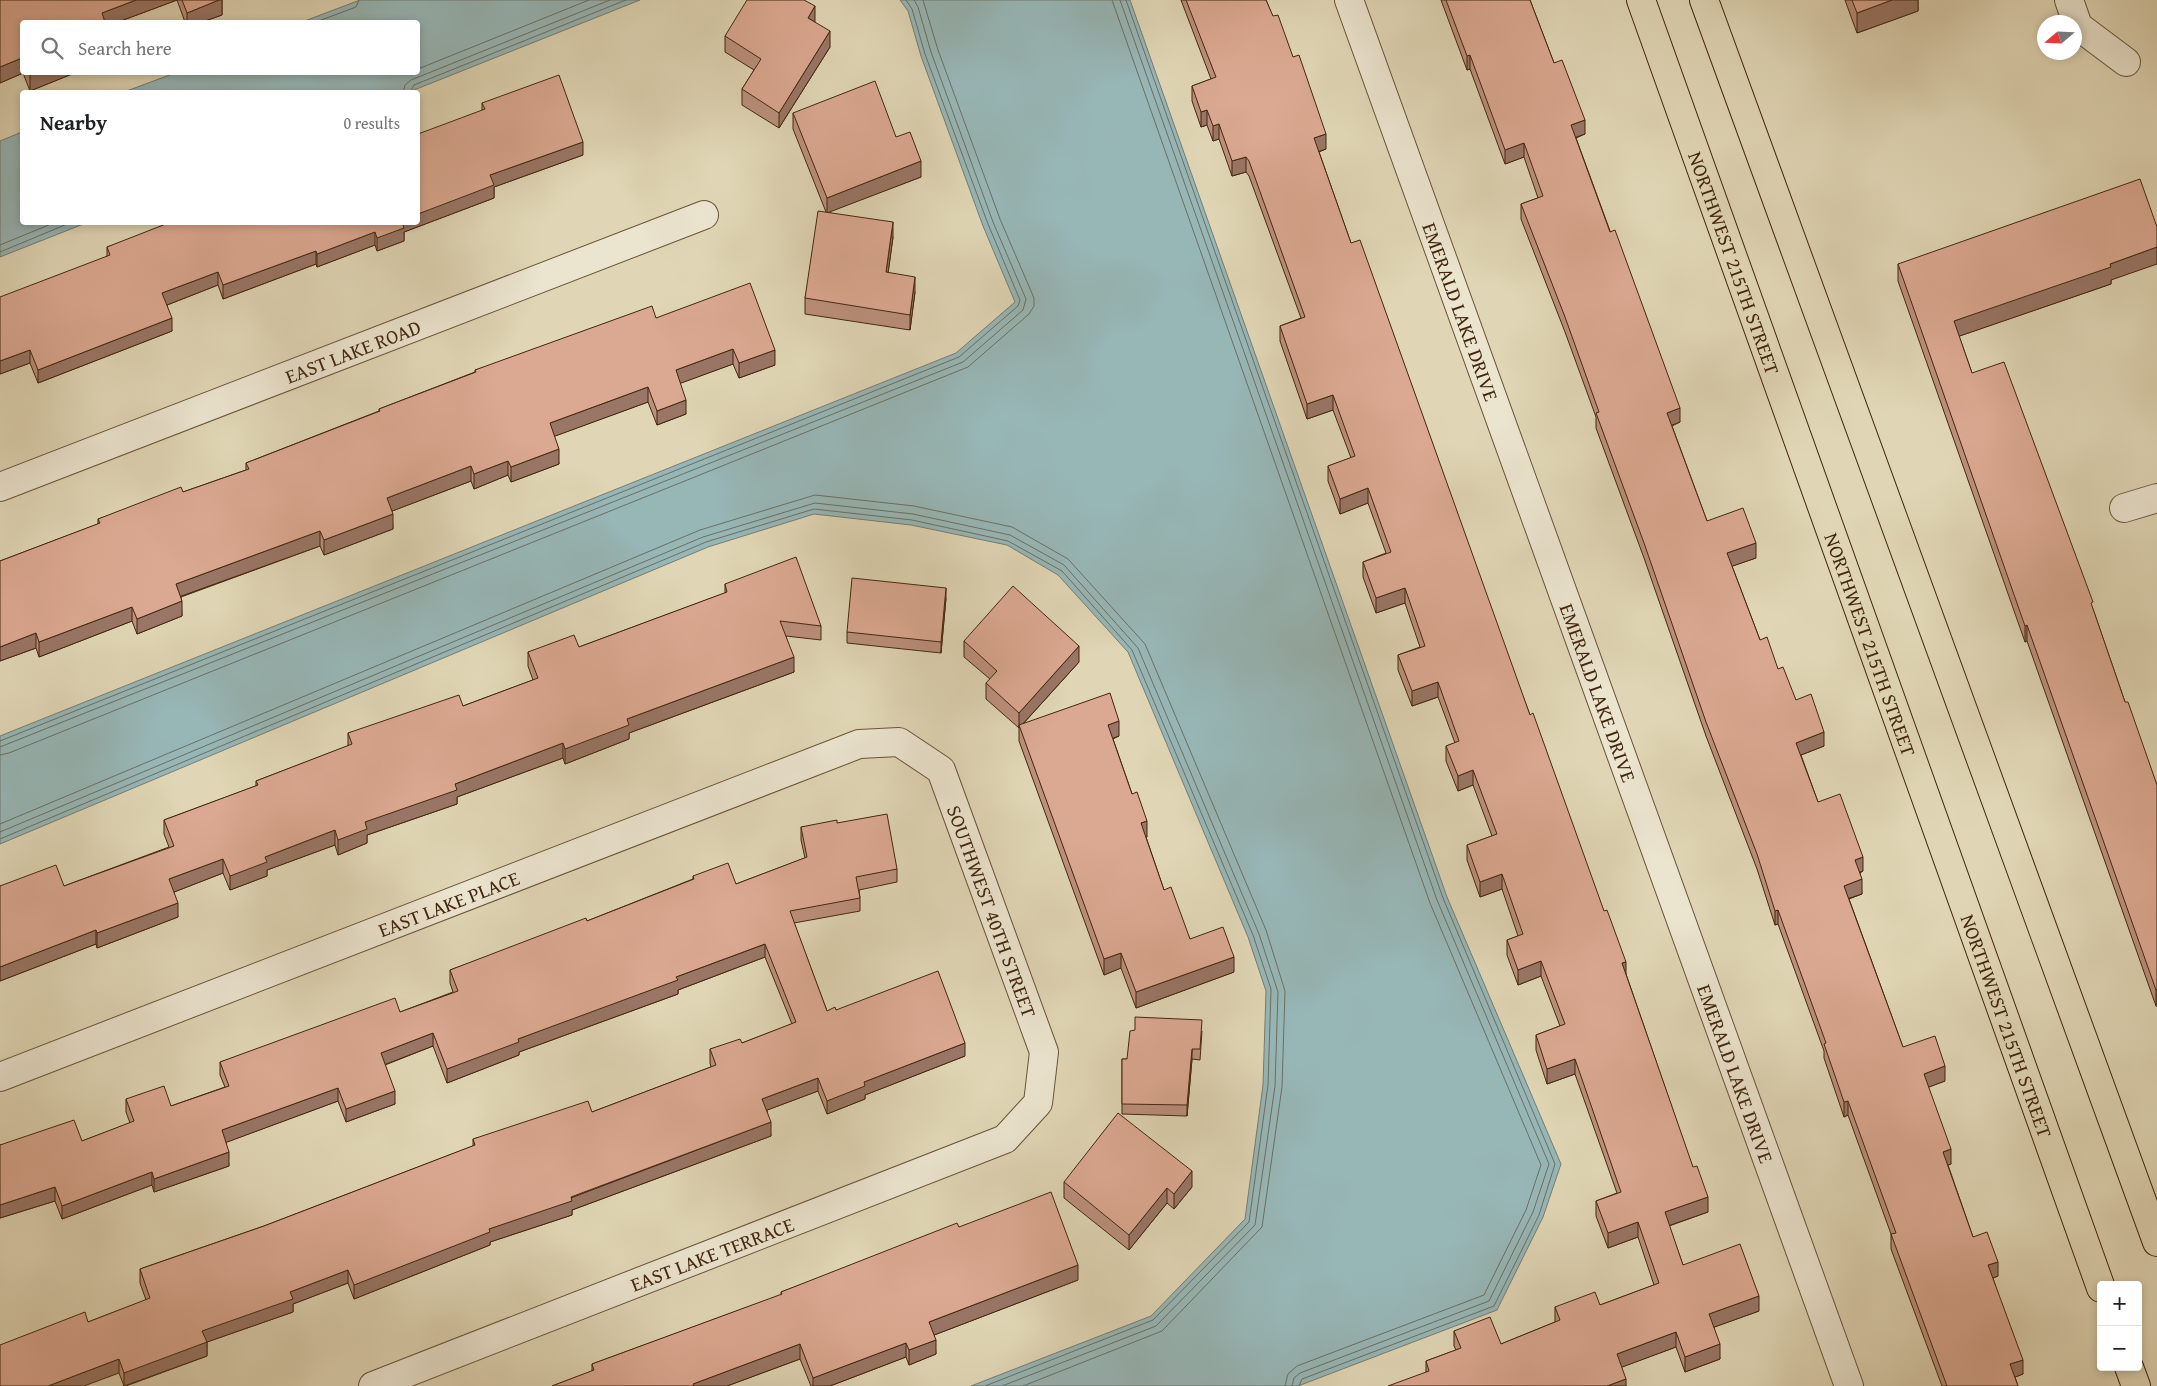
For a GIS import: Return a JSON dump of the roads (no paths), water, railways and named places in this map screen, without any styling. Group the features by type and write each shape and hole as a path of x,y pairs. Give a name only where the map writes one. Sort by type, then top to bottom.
{"main road":[{"name":"NORTHWEST 215TH STREET","path":"1641,0 2098,1281"},
{"path":"1704,0 2157,1242"},
{"path":"2130,1371 2136,1386"}],"street":[{"name":"EMERALD LAKE DRIVE","path":"1349,0 1849,1386"},
{"path":"2075,2 2078,26 2126,62"},
{"name":"EAST LAKE ROAD","path":"0,487 704,215"},
{"path":"2124,508 2157,498"},
{"name":"EAST LAKE PLACE","path":"0,1077 859,744 899,742"},
{"name":"SOUTHWEST 40TH STREET","path":"899,742 941,770 1044,1052 1038,1103"},
{"name":"EAST LAKE TERRACE","path":"373,1386 1005,1139 1038,1103"}],"water":[{"path":"360,0 640,0 414,90 129,90 170,75 420,75 420,20 307,20"},
{"path":"900,0 1130,0 1447,897 1561,1164 1543,1217 1497,1310 1298,1386 971,1386 1151,1316 1245,1219 1263,1085 1266,991 1248,937 1128,652 1058,575 1007,545 911,525 814,514 708,547 0,844 0,736 956,353 1015,302 983,226 921,56 908,11"},
{"path":"20,133 20,225 81,225 0,257 0,141"}]}
